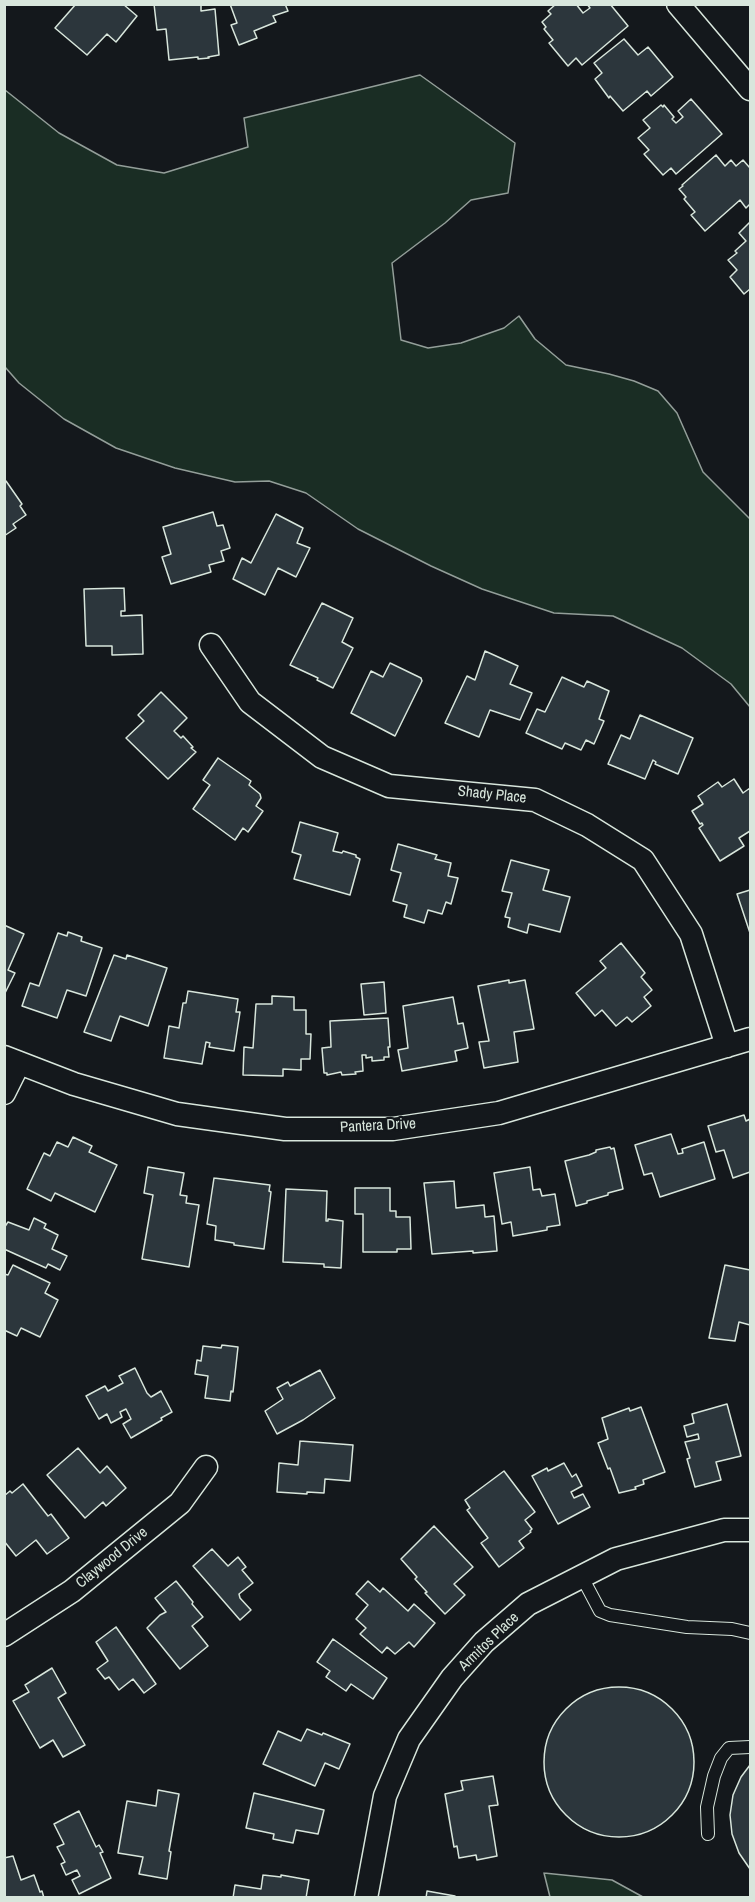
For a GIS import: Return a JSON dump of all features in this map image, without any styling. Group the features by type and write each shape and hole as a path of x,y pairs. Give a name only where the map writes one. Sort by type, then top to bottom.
{"street":[{"path":"678,4 750,88"},
{"name":"Shady Place","path":"211,645 249,702 322,758 388,786 535,800 587,825 643,861 691,934 727,1046"},
{"name":"Pantera Drive","path":"12,1060 74,1084 177,1114 285,1129 393,1129 499,1113 750,1039"},
{"path":"4,1093 12,1060"},
{"name":"Claywood Drive","path":"4,1635 72,1591 180,1503 206,1467"},
{"name":"Armitos Place","path":"366,1898 385,1796 409,1739 452,1678 484,1642 528,1604 616,1559 724,1530 750,1530"}],"lane":[{"path":"582,1577 600,1611 610,1615 750,1633"},
{"path":"708,1834 707,1807 721,1758 729,1748 750,1747"}],"green space":[{"path":"420,75 515,143 508,193 471,200 392,263 401,340 428,348 461,343 504,328 519,316 535,339 566,365 634,381 658,391 677,413 703,472 750,519 750,707 731,684 682,648 613,616 554,613 482,589 358,529 306,493 269,481 235,482 175,468 116,448 64,419 19,383 5,367 5,90 59,133 117,165 164,173 248,147 244,118"},
{"path":"544,1873 612,1880 643,1897 550,1897"}],"building":[{"path":"76,4 123,4 137,16 116,42 107,34 87,55 55,28"},
{"path":"154,4 201,4 201,11 215,9 219,55 209,58 169,60 166,29 157,30"},
{"path":"230,4 285,4 288,11 273,16 276,22 254,31 257,38 239,45 231,25 237,23"},
{"path":"556,4 576,4 583,13 590,8 587,4 610,4 628,26 582,65 576,58 568,66 549,43 553,40 544,29 546,27 542,22 551,14 548,11"},
{"path":"624,39 638,55 648,47 673,77 651,96 647,91 623,111 610,96 609,98 595,79 602,73 594,63"},
{"path":"691,99 722,134 676,174 671,168 663,175 644,154 649,150 638,138 650,128 643,120 664,105 676,123 683,117 678,111"},
{"path":"716,155 725,166 731,160 736,166 743,160 750,168 750,204 746,208 740,200 705,231 691,215 695,212 679,189"},
{"path":"750,222 750,289 744,294 730,277 737,270 728,260 746,241 739,233"},
{"path":"6,481 22,504 20,506 26,515 13,524 16,528 4,536 4,482"},
{"path":"213,512 217,526 223,525 230,548 221,551 224,561 209,565 211,572 171,584 162,557 171,554 163,527"},
{"path":"276,514 303,528 297,543 310,548 296,577 278,568 265,595 233,579 242,558 251,563"},
{"path":"124,588 125,611 121,611 121,616 142,615 143,654 112,655 112,646 86,646 84,589"},
{"path":"322,603 353,618 342,642 353,648 333,688 290,665"},
{"path":"485,651 518,666 510,684 532,693 520,720 490,710 479,737 445,723 467,676 475,680"},
{"path":"390,663 421,678 422,681 395,736 351,713 371,671 383,677"},
{"path":"562,677 584,687 587,681 609,691 599,719 604,721 594,744 586,740 581,750 565,743 562,749 526,733 537,709 545,712"},
{"path":"161,692 187,718 174,731 181,738 183,736 196,752 168,779 126,738 144,721 138,715"},
{"path":"640,715 693,738 678,774 655,764 653,760 645,779 608,764 621,735 630,739"},
{"path":"218,758 251,781 249,785 260,794 261,798 256,806 263,811 248,832 243,828 235,840 193,809 210,785 203,780"},
{"path":"734,779 743,793 750,788 750,831 739,838 744,846 720,861 699,828 703,825 702,823 700,824 692,811 703,804 698,796 718,782 722,787"},
{"path":"300,822 338,833 333,851 342,853 343,851 356,855 360,859 350,895 294,879 301,855 292,852"},
{"path":"398,844 437,855 435,859 451,863 448,876 458,878 451,904 446,902 442,914 428,910 424,923 404,917 407,905 393,901 401,873 391,870"},
{"path":"511,860 549,870 543,890 570,897 560,932 529,924 527,933 508,927 510,918 505,917 512,893 502,891"},
{"path":"750,890 750,933 737,894"},
{"path":"4,925 24,934 8,970 15,973 4,995"},
{"path":"68,932 82,937 81,941 102,948 86,996 67,990 57,1018 22,1006 30,983 39,986 58,933 67,936"},
{"path":"621,943 645,973 641,977 652,990 644,997 651,1006 632,1022 627,1017 616,1026 602,1010 595,1016 576,993 606,968 600,961"},
{"path":"114,955 126,959 127,955 167,968 148,1026 120,1016 111,1041 84,1032"},
{"path":"509,980 509,983 525,980 534,1029 514,1032 518,1062 484,1068 479,1042 489,1041 478,986"},
{"path":"384,982 386,1013 364,1015 361,984"},
{"path":"188,991 238,999 236,1012 240,1012 234,1051 209,1047 210,1043 206,1042 202,1064 164,1058 169,1026 179,1028 183,1003 186,1003"},
{"path":"272,996 294,997 294,1010 306,1010 306,1034 311,1034 310,1059 301,1059 301,1070 283,1069 283,1076 243,1075 244,1047 253,1048 256,1004 272,1004"},
{"path":"453,997 458,1024 463,1023 468,1048 455,1051 457,1061 402,1071 398,1050 408,1048 403,1006"},
{"path":"388,1018 389,1057 372,1061 372,1057 366,1058 366,1055 362,1055 363,1071 355,1072 356,1074 342,1075 341,1072 327,1075 324,1073 322,1048 331,1047 330,1021"},
{"path":"744,1115 746,1121 750,1119 750,1172 733,1178 724,1150 716,1152 708,1126"},
{"path":"671,1134 678,1154 683,1153 682,1149 704,1142 715,1179 660,1197 652,1173 644,1175 635,1145"},
{"path":"73,1137 92,1146 89,1152 117,1165 95,1212 55,1193 51,1201 27,1189 44,1153 50,1156 57,1142 68,1147"},
{"path":"610,1147 614,1148 623,1189 576,1206 565,1161"},
{"path":"148,1167 184,1173 180,1195 187,1196 186,1203 199,1205 189,1267 142,1259 153,1195 144,1193"},
{"path":"530,1167 533,1190 540,1189 542,1196 555,1194 560,1225 547,1227 547,1230 513,1236 511,1222 502,1224 494,1173"},
{"path":"214,1178 270,1185 264,1249 215,1240 216,1226 207,1224"},
{"path":"454,1181 456,1208 484,1205 485,1217 494,1216 497,1251 432,1254 424,1183"},
{"path":"355,1188 390,1188 390,1211 396,1211 396,1217 410,1217 411,1249 397,1249 397,1252 363,1252 363,1214 355,1214"},
{"path":"286,1189 327,1191 326,1221 328,1219 343,1221 341,1268 324,1267 324,1264 283,1262"},
{"path":"34,1218 46,1224 44,1228 58,1235 52,1249 67,1256 60,1270 48,1264 46,1268 4,1249 4,1228 8,1222 29,1230"},
{"path":"13,1265 50,1283 45,1293 58,1300 40,1337 21,1328 17,1336 4,1330 4,1274 8,1275"},
{"path":"725,1265 750,1270 750,1325 739,1322 735,1341 709,1338"},
{"path":"222,1345 238,1347 230,1401 205,1398 208,1376 195,1374 197,1360 201,1361 203,1346 221,1348"},
{"path":"135,1368 147,1393 151,1397 161,1391 172,1412 131,1438 123,1424 131,1419 126,1409 120,1412 122,1417 111,1423 107,1414 99,1419 86,1396 105,1386 108,1391 123,1383 119,1376"},
{"path":"320,1370 335,1398 303,1420 277,1434 265,1411 283,1399 277,1388 288,1382 290,1386"},
{"path":"727,1404 741,1456 716,1462 721,1480 695,1487 685,1442 699,1439 698,1434 687,1437 684,1426 694,1423 692,1414"},
{"path":"641,1407 665,1472 643,1480 644,1484 635,1487 636,1489 619,1493 598,1443 608,1439 602,1418 629,1408 630,1411"},
{"path":"300,1441 353,1445 350,1481 325,1479 324,1493 277,1492 279,1463 298,1465"},
{"path":"78,1448 100,1473 107,1466 126,1488 106,1506 103,1502 85,1518 47,1475"},
{"path":"564,1463 572,1477 576,1474 582,1486 571,1492 574,1498 583,1494 590,1507 558,1524 532,1476"},
{"path":"504,1471 535,1512 525,1520 532,1529 519,1541 524,1548 499,1567 481,1543 488,1538 467,1510 470,1508 465,1500"},
{"path":"23,1484 48,1516 51,1514 69,1538 47,1554 36,1540 16,1556 4,1541 4,1496"},
{"path":"434,1526 473,1567 454,1584 465,1595 445,1614 425,1593 427,1592 415,1579 417,1577 401,1559"},
{"path":"212,1549 228,1566 238,1557 246,1567 242,1570 253,1583 239,1594 251,1610 240,1620 193,1566"},
{"path":"176,1581 203,1617 192,1626 208,1646 180,1669 147,1628 166,1612 155,1598"},
{"path":"368,1581 380,1592 383,1588 408,1611 414,1604 435,1623 414,1647 409,1642 395,1654 387,1647 382,1653 360,1634 366,1628 356,1619 368,1605 356,1594"},
{"path":"116,1627 156,1684 144,1693 133,1679 119,1690 109,1677 105,1679 97,1669 108,1661 96,1642"},
{"path":"333,1639 387,1678 373,1699 351,1684 346,1691 326,1677 330,1671 317,1662"},
{"path":"52,1668 66,1693 58,1698 85,1745 63,1757 53,1740 40,1748 13,1701 29,1692 25,1685"},
{"path":"619,1687 648,1692 661,1699 672,1709 682,1720 689,1733 694,1762 689,1791 682,1804 672,1815 661,1825 648,1832 619,1837 590,1832 577,1825 566,1815 556,1804 549,1791 544,1762 549,1733 556,1720 566,1709 577,1699 590,1692"},
{"path":"307,1729 350,1744 339,1769 325,1763 315,1786 263,1764 278,1731 301,1741"},
{"path":"750,1765 750,1869 739,1853 732,1834 730,1815 733,1795 741,1777"},
{"path":"493,1776 498,1805 489,1806 497,1856 477,1860 476,1855 459,1858 457,1846 454,1847 445,1794 463,1790 461,1781"},
{"path":"158,1790 179,1794 169,1851 171,1852 167,1879 139,1874 143,1857 118,1853 127,1801 156,1806"},
{"path":"254,1793 324,1810 318,1834 296,1830 293,1843 273,1839 274,1834 246,1828"},
{"path":"79,1811 96,1847 99,1845 103,1852 100,1853 111,1878 79,1894 72,1880 80,1876 77,1870 66,1875 61,1864 65,1862 57,1847 64,1844 54,1824"},
{"path":"13,1856 21,1880 34,1875 44,1898 4,1898 4,1858"},
{"path":"263,1875 281,1877 281,1875 309,1880 306,1898 233,1898 235,1885 261,1889"},
{"path":"427,1891 455,1896 455,1898 426,1898"}]}
